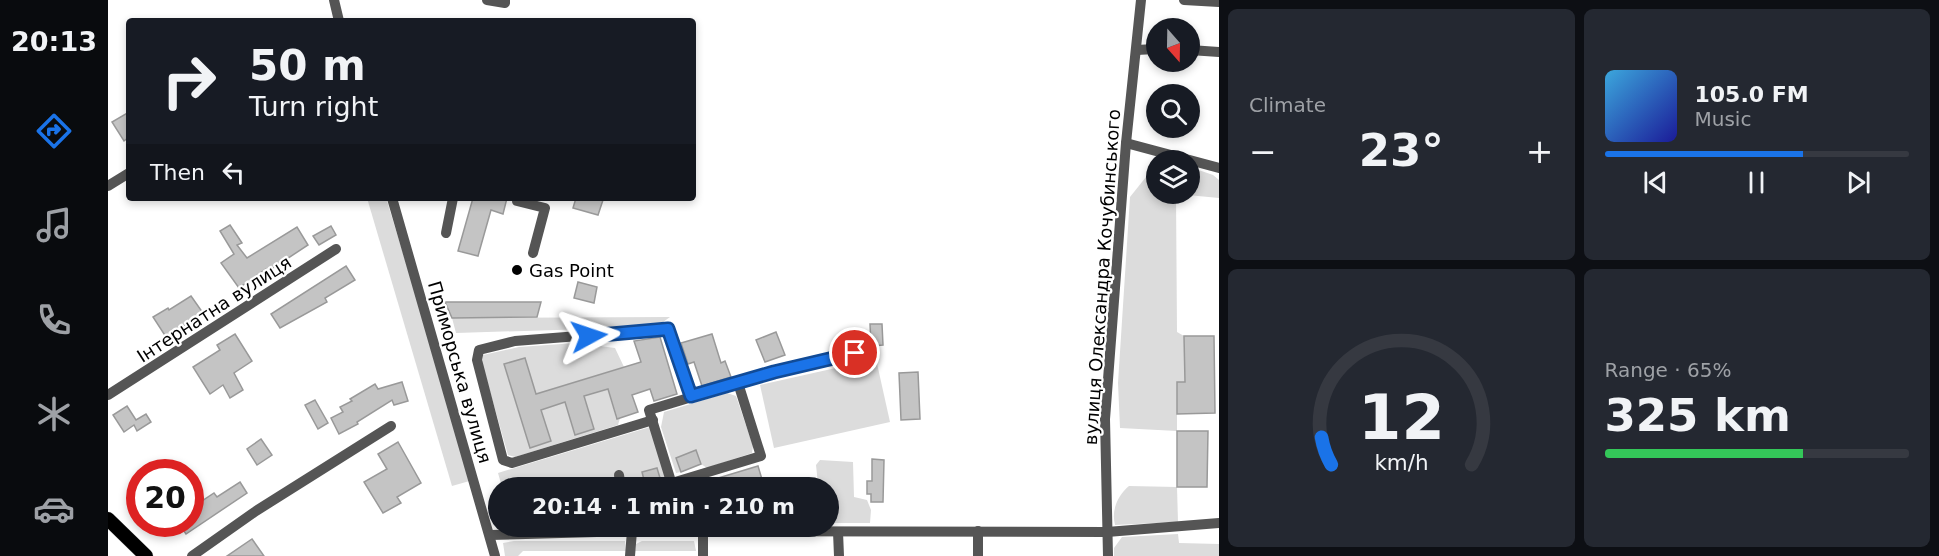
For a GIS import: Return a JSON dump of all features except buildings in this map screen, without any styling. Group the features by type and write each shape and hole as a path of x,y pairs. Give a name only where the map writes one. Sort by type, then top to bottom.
{"main road":[{"path":"108,519 146,556"}],"street":[{"path":"334,0 338,18"},
{"path":"487,0 505,3 506,0"},
{"name":"вулиця Олександра Кочубинського","path":"1108,556 1105,419 1126,143 1141,0"},
{"path":"1184,0 1219,2"},
{"path":"1136,50 1146,50"},
{"path":"1200,51 1219,52"},
{"path":"1126,143 1219,168"},
{"path":"108,186 126,175"},
{"name":"Приморська вулиця","path":"393,201 488,528"},
{"path":"446,232 452,201"},
{"path":"517,201 545,208 533,253"},
{"name":"Інтернатна вулиця","path":"108,395 336,249"},
{"path":"653,420 512,463 503,460 477,360 479,350 515,341 668,329 691,396"},
{"path":"671,477 649,410 691,396 855,353"},
{"path":"697,477 761,456 738,383"},
{"path":"192,556 256,511 391,426"},
{"path":"839,532 1107,532 1219,523"},
{"path":"978,531 978,556"},
{"name":"Приморська вулиця","path":"490,537 495,556"},
{"path":"629,537 630,556"},
{"path":"703,537 703,556"},
{"path":"838,537 838,556"}],"shaded area":[{"path":"1200,170 1219,180 1219,198 1200,196"},
{"path":"1146,177 1146,204 1176,204 1177,332 1184,336 1185,382 1177,383 1177,431 1120,428 1118,383 1130,197"},
{"path":"368,201 387,201 473,480 452,486"},
{"path":"670,317 659,325 622,328 456,333 452,318"},
{"path":"576,343 615,348 624,367 536,394 504,365 530,448 551,441 541,410 565,402 575,434 593,429 584,396 608,389 616,418 620,418 618,425 515,457 508,455 482,363 483,355 519,347"},
{"path":"876,359 890,422 774,448 760,385"},
{"path":"727,393 736,396 753,446 752,453 707,468 701,464 696,450 676,458 681,472 676,473 661,427 664,412"},
{"path":"650,427 666,477 499,477 498,473"},
{"path":"820,460 853,462 854,497 867,500 871,510 870,523 839,523 839,477 817,477 816,465"},
{"path":"1129,486 1177,487 1178,522 1115,525 1116,503"},
{"path":"1178,534 1179,543 1219,544 1219,556 1114,556 1114,548 1122,537"},
{"path":"514,541 625,541 626,551 523,551 518,556 505,556 503,543"},
{"path":"642,541 694,541 696,551 635,551 636,544"}],"place":[{"name":"Gas Point","path":"517,270"}],"route":[{"path":"589,336 668,329 691,396 774,372 855,353"}]}
